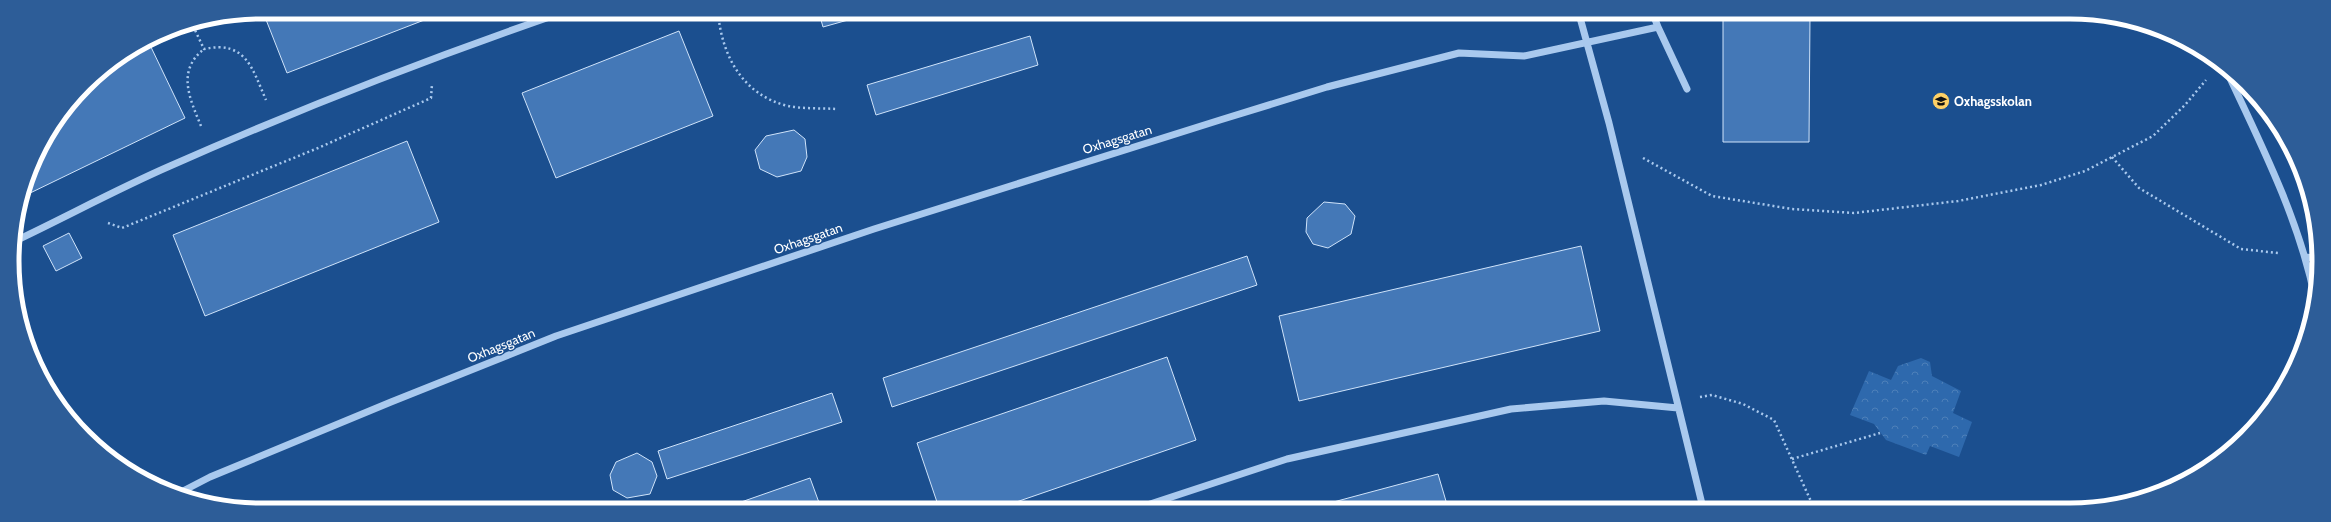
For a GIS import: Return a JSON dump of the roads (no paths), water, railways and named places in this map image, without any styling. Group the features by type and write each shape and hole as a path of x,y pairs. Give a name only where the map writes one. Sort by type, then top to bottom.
{"street":[{"path":"20,238 210,148 355,88 544,19"},
{"path":"1580,19 1702,503"},
{"path":"1655,19 1687,89"},
{"name":"Oxhagsgatan","path":"184,490 210,478 391,402 556,336 1010,185 1327,87 1459,53 1524,56 1587,41 1658,27"},
{"path":"2231,80 2273,169 2305,257 2311,281"},
{"path":"2305,257 2312,258"},
{"path":"1153,503 1287,459 1511,409 1604,401 1677,404"}],"place":[{"name":"Oxhagsskolan","path":"1941,101"}]}
